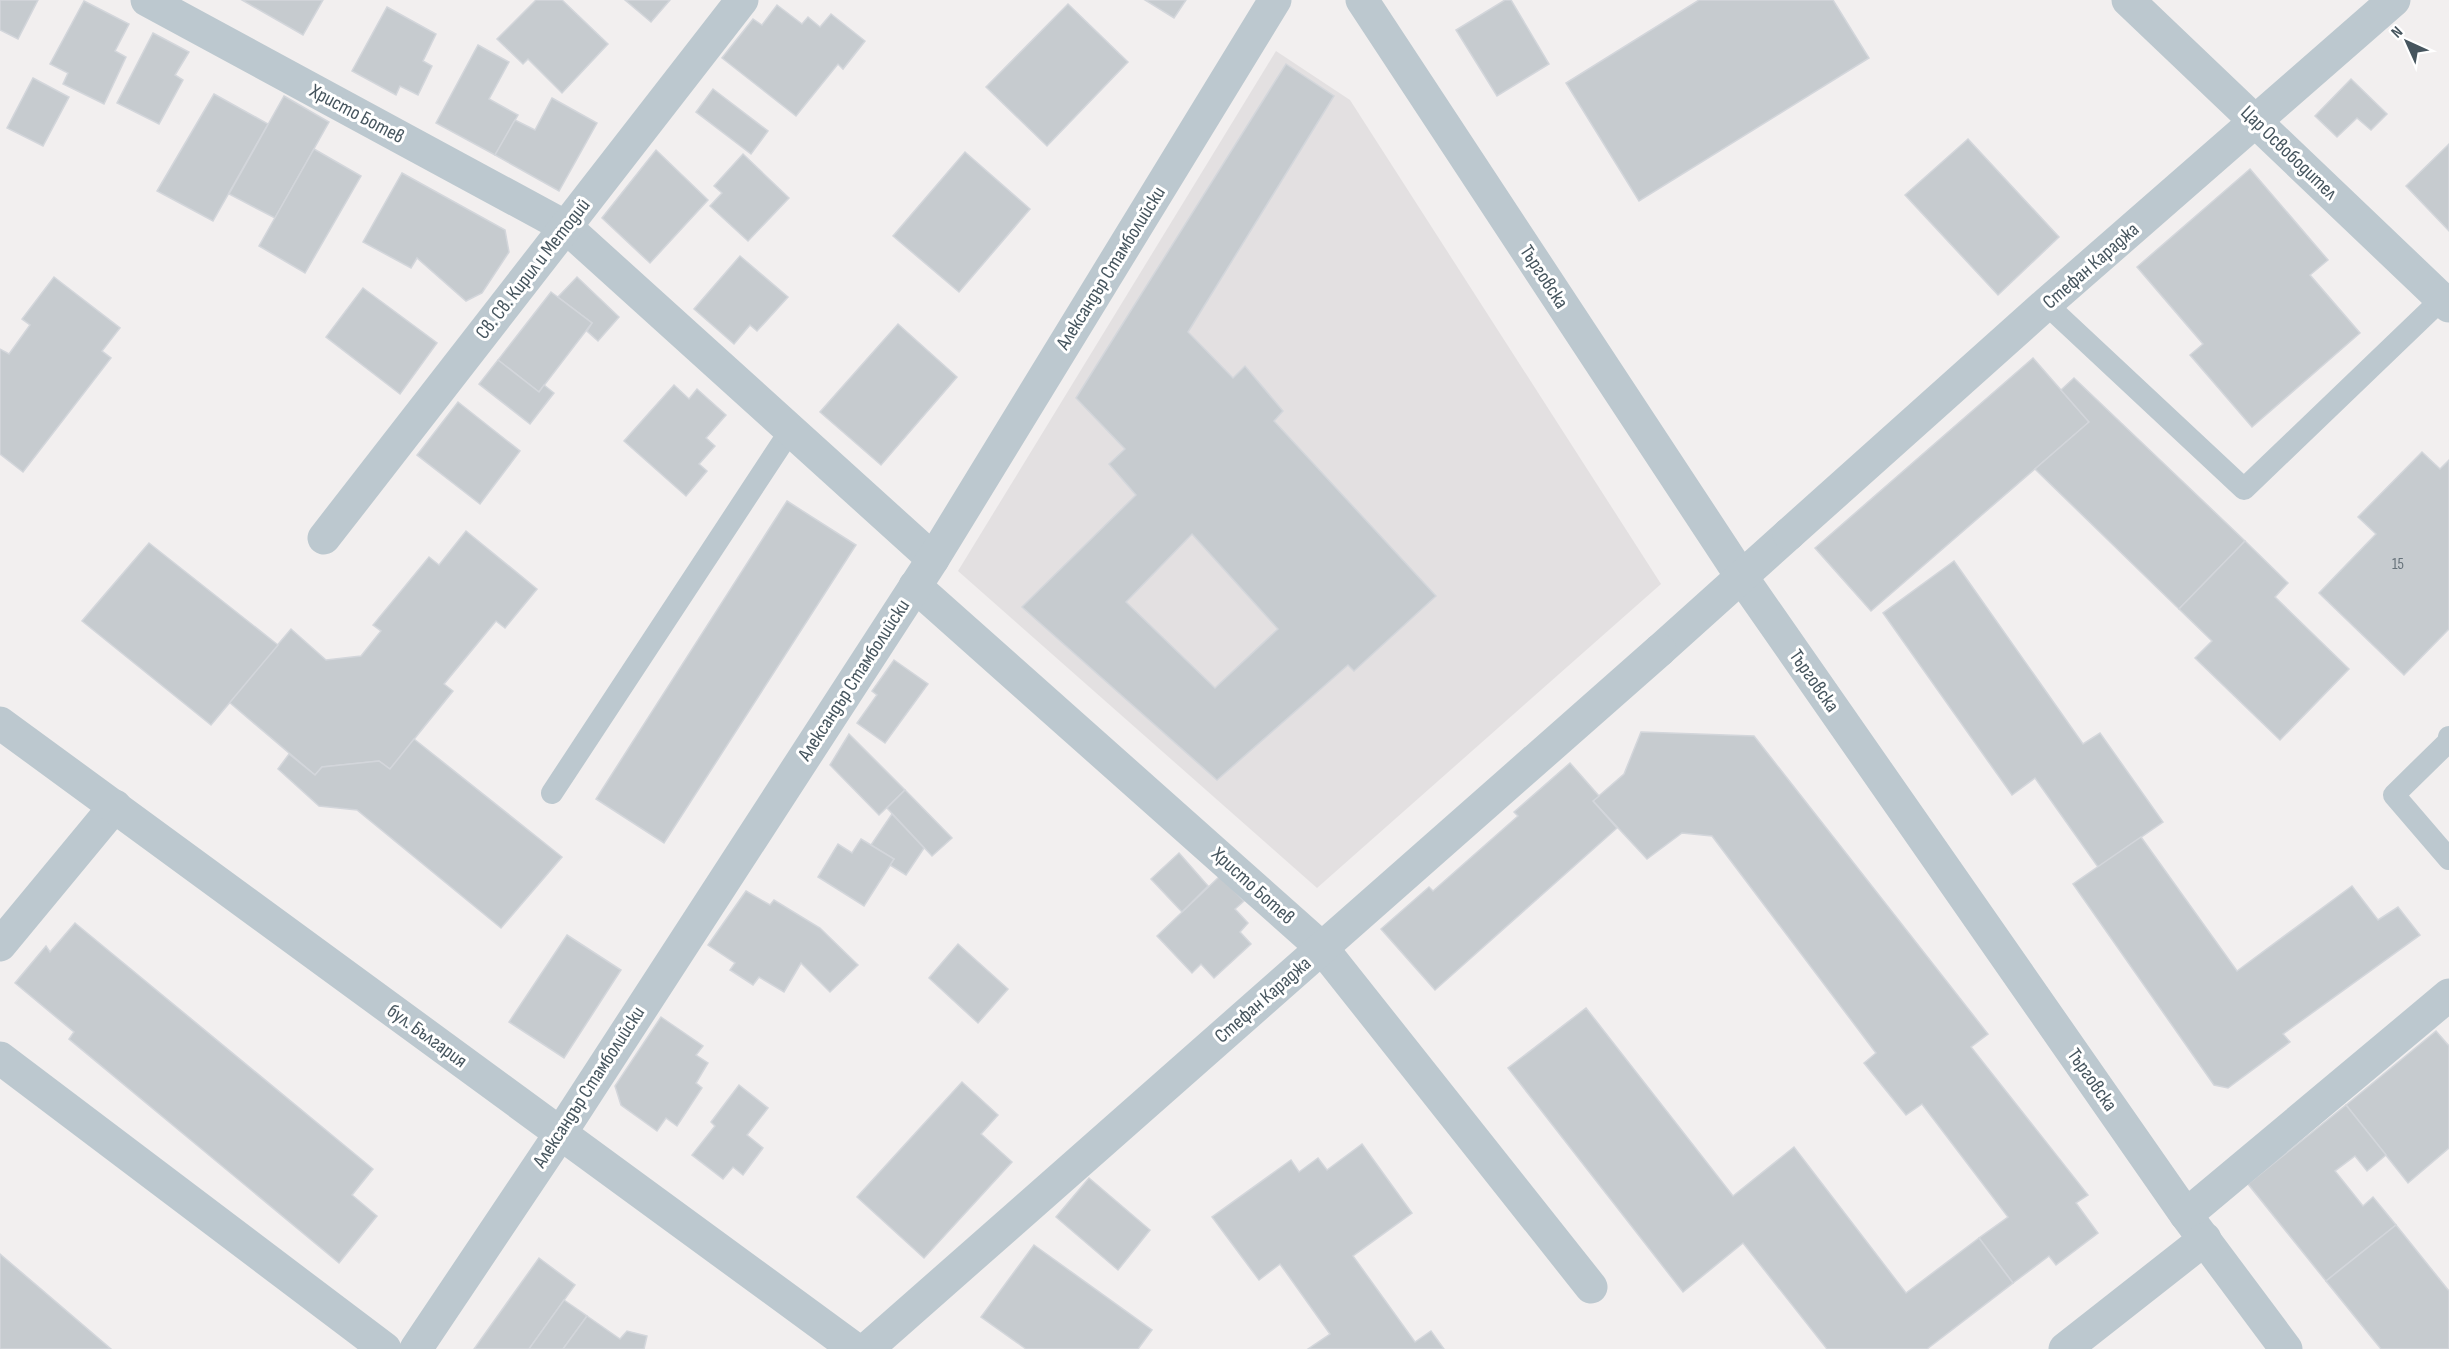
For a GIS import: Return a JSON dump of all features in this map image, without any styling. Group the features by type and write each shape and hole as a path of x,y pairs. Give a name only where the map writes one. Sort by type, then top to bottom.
{"street":[{"name":"Христо Ботев","path":"147,0 566,227 790,431 924,572 1322,948 1591,1287"},
{"name":"Св. Св. Кирил и Методий","path":"324,538 742,0"},
{"name":"Александър Стамболийски","path":"416,1349 560,1134 924,572 1275,0"},
{"name":"Търговска","path":"1362,0 1741,576 2196,1227 2286,1349"},
{"name":"Цар Освободител","path":"2128,0 2446,303"},
{"name":"Стефан Караджа","path":"867,1349 1660,650 2046,304 2394,0"},
{"name":"бул. България","path":"0,723 855,1349"},
{"path":"0,945 115,806"},
{"path":"2065,1349 2449,996"},
{"path":"0,1058 385,1349"}],"lane":[{"path":"2046,304 2244,489 2446,303"},
{"path":"552,794 790,431"},
{"path":"2449,737 2448,742 2394,795 2449,859"}],"shaded area":[{"path":"1276,51 1350,100 1661,584 1317,888 958,571"}],"building":[{"path":"0,0 38,0 18,39 0,30"},
{"path":"242,0 323,0 303,35"},
{"path":"536,0 562,0 608,44 562,93 528,59 523,64 497,39"},
{"path":"625,0 670,0 651,22"},
{"path":"1145,0 1186,0 1174,18"},
{"path":"1505,0 1511,0 1549,64 1497,96 1456,30"},
{"path":"1699,0 1833,0 1869,58 1639,201 1566,83"},
{"path":"84,1 129,24 115,51 126,57 104,104 63,84 68,73 50,64"},
{"path":"1068,4 1128,62 1047,146 986,87"},
{"path":"777,5 802,24 808,17 820,27 831,14 865,41 843,69 838,64 796,116 722,58 753,19 762,25"},
{"path":"387,7 436,34 423,61 432,66 418,95 400,86 396,95 352,71"},
{"path":"153,33 189,52 175,75 183,80 159,124 117,103"},
{"path":"478,45 509,62 489,99 518,115 495,155 436,123"},
{"path":"1286,64 1334,96 1188,332 1233,378 1245,366 1283,411 1274,421 1436,596 1354,671 1348,665 1217,780 1022,607 1136,495 1109,464 1125,449 1076,398","holes":["1192,534 1278,629 1215,688 1126,602"]},
{"path":"33,78 69,97 43,146 7,128"},
{"path":"2351,79 2387,114 2371,130 2357,118 2337,137 2315,116"},
{"path":"713,89 768,131 751,154 696,112"},
{"path":"214,94 268,124 213,221 157,191"},
{"path":"284,96 329,122 275,218 229,194"},
{"path":"552,98 597,123 559,191 495,155 515,120 535,130"},
{"path":"1968,139 2059,237 1998,295 1905,195"},
{"path":"2449,144 2449,231 2406,186"},
{"path":"314,149 361,176 305,273 259,246"},
{"path":"656,150 708,200 650,263 602,218"},
{"path":"965,152 1030,209 959,292 893,236"},
{"path":"743,154 789,198 748,241 710,206 722,193 714,186"},
{"path":"2250,169 2328,260 2310,275 2360,333 2252,427 2190,355 2203,344 2137,267"},
{"path":"402,173 505,230 509,252 482,293 466,301 417,258 411,268 363,242"},
{"path":"740,256 788,297 757,331 750,325 734,344 694,309"},
{"path":"54,277 120,328 102,351 111,358 23,472 0,454 0,349 9,354 30,325 22,319"},
{"path":"577,277 619,317 598,341 587,331 592,323 558,297"},
{"path":"363,288 437,343 400,394 326,337"},
{"path":"551,292 592,323 539,392 498,360"},
{"path":"898,324 957,377 881,465 820,412"},
{"path":"2033,358 2089,422 1871,611 1815,548"},
{"path":"498,360 539,392 544,385 554,393 530,424 479,384"},
{"path":"2074,378 2245,541 2179,609 2035,469 2089,422 2061,390"},
{"path":"674,385 689,399 697,389 726,415 706,438 715,446 699,464 707,471 686,496 624,441"},
{"path":"458,402 520,451 480,504 417,455"},
{"path":"2422,452 2440,469 2449,460 2449,629 2404,675 2319,593 2376,534 2358,517"},
{"path":"787,501 856,545 664,843 596,799"},
{"path":"466,531 537,589 505,628 496,621 444,684 453,691 390,769 379,761 322,767 315,775 229,702 291,629 326,660 361,656 381,631 373,625 429,557 439,565"},
{"path":"2245,541 2288,583 2275,597 2349,669 2280,740 2195,658 2212,641 2179,609"},
{"path":"149,543 278,645 211,725 82,621"},
{"path":"1954,561 2083,744 2100,733 2163,822 2098,867 2035,778 2012,795 1883,613"},
{"path":"894,660 928,684 885,743 857,723 877,695 872,691"},
{"path":"1641,732 1754,736 1988,1034 1971,1047 2088,1195 2076,1203 2098,1233 2056,1265 2049,1256 2013,1283 1979,1238 2008,1217 1922,1104 1906,1115 1864,1063 1876,1053 1712,836 1682,833 1647,859 1593,801 1624,774"},
{"path":"849,734 905,790 879,815 830,765"},
{"path":"414,739 562,857 501,928 357,810 319,806 278,769 289,754 315,775 322,767 379,761 390,769"},
{"path":"1570,763 1599,796 1593,801 1617,828 1435,990 1381,929 1429,887 1433,891 1518,816 1514,812"},
{"path":"905,790 952,838 932,856 887,808"},
{"path":"892,814 924,848 906,875 890,865 894,859 871,845"},
{"path":"2141,837 2237,971 2352,886 2378,920 2398,907 2420,935 2283,1034 2290,1042 2228,1088 2214,1085 2073,884"},
{"path":"861,839 894,859 864,906 818,877 838,844 852,853"},
{"path":"1179,853 1208,886 1182,912 1151,879"},
{"path":"1220,876 1244,901 1235,909 1248,923 1240,932 1251,944 1214,978 1201,964 1192,973 1157,936"},
{"path":"746,891 770,905 774,900 820,928 858,965 830,992 801,963 784,992 759,977 753,985 730,970 735,963 708,945"},
{"path":"75,923 373,1169 352,1195 377,1216 339,1263 69,1039 74,1032 15,983 46,946 50,952"},
{"path":"567,935 621,970 564,1058 509,1022"},
{"path":"958,944 1008,989 978,1023 929,978"},
{"path":"1586,1008 1733,1196 1794,1147 1906,1293 1979,1238 2013,1283 1927,1349 1827,1349 1743,1243 1683,1292 1508,1068"},
{"path":"661,1017 703,1046 696,1055 708,1063 696,1083 702,1088 677,1126 666,1118 657,1131 621,1105 615,1086"},
{"path":"2436,1031 2449,1046 2449,1148 2408,1183 2346,1105"},
{"path":"962,1082 998,1115 981,1134 1012,1162 924,1258 857,1197"},
{"path":"739,1085 768,1108 747,1135 763,1148 743,1175 733,1167 723,1179 692,1155 715,1126 711,1122"},
{"path":"2346,1105 2386,1155 2367,1171 2355,1156 2335,1171 2363,1206 2373,1197 2396,1225 2326,1281 2248,1184"},
{"path":"1362,1144 1412,1213 1353,1256 1415,1342 1431,1331 1444,1349 1308,1349 1330,1334 1280,1264 1259,1280 1212,1217 1291,1160 1299,1172 1318,1158 1327,1170"},
{"path":"1089,1178 1150,1230 1118,1270 1056,1217"},
{"path":"2396,1225 2449,1291 2449,1349 2381,1349 2326,1281"},
{"path":"1034,1245 1152,1330 1138,1349 1026,1349 981,1317"},
{"path":"0,1254 111,1349 0,1349"},
{"path":"539,1258 575,1285 529,1349 474,1349"},
{"path":"564,1300 587,1316 563,1349 529,1349"},
{"path":"587,1316 620,1339 627,1331 647,1336 644,1349 563,1349"}]}
